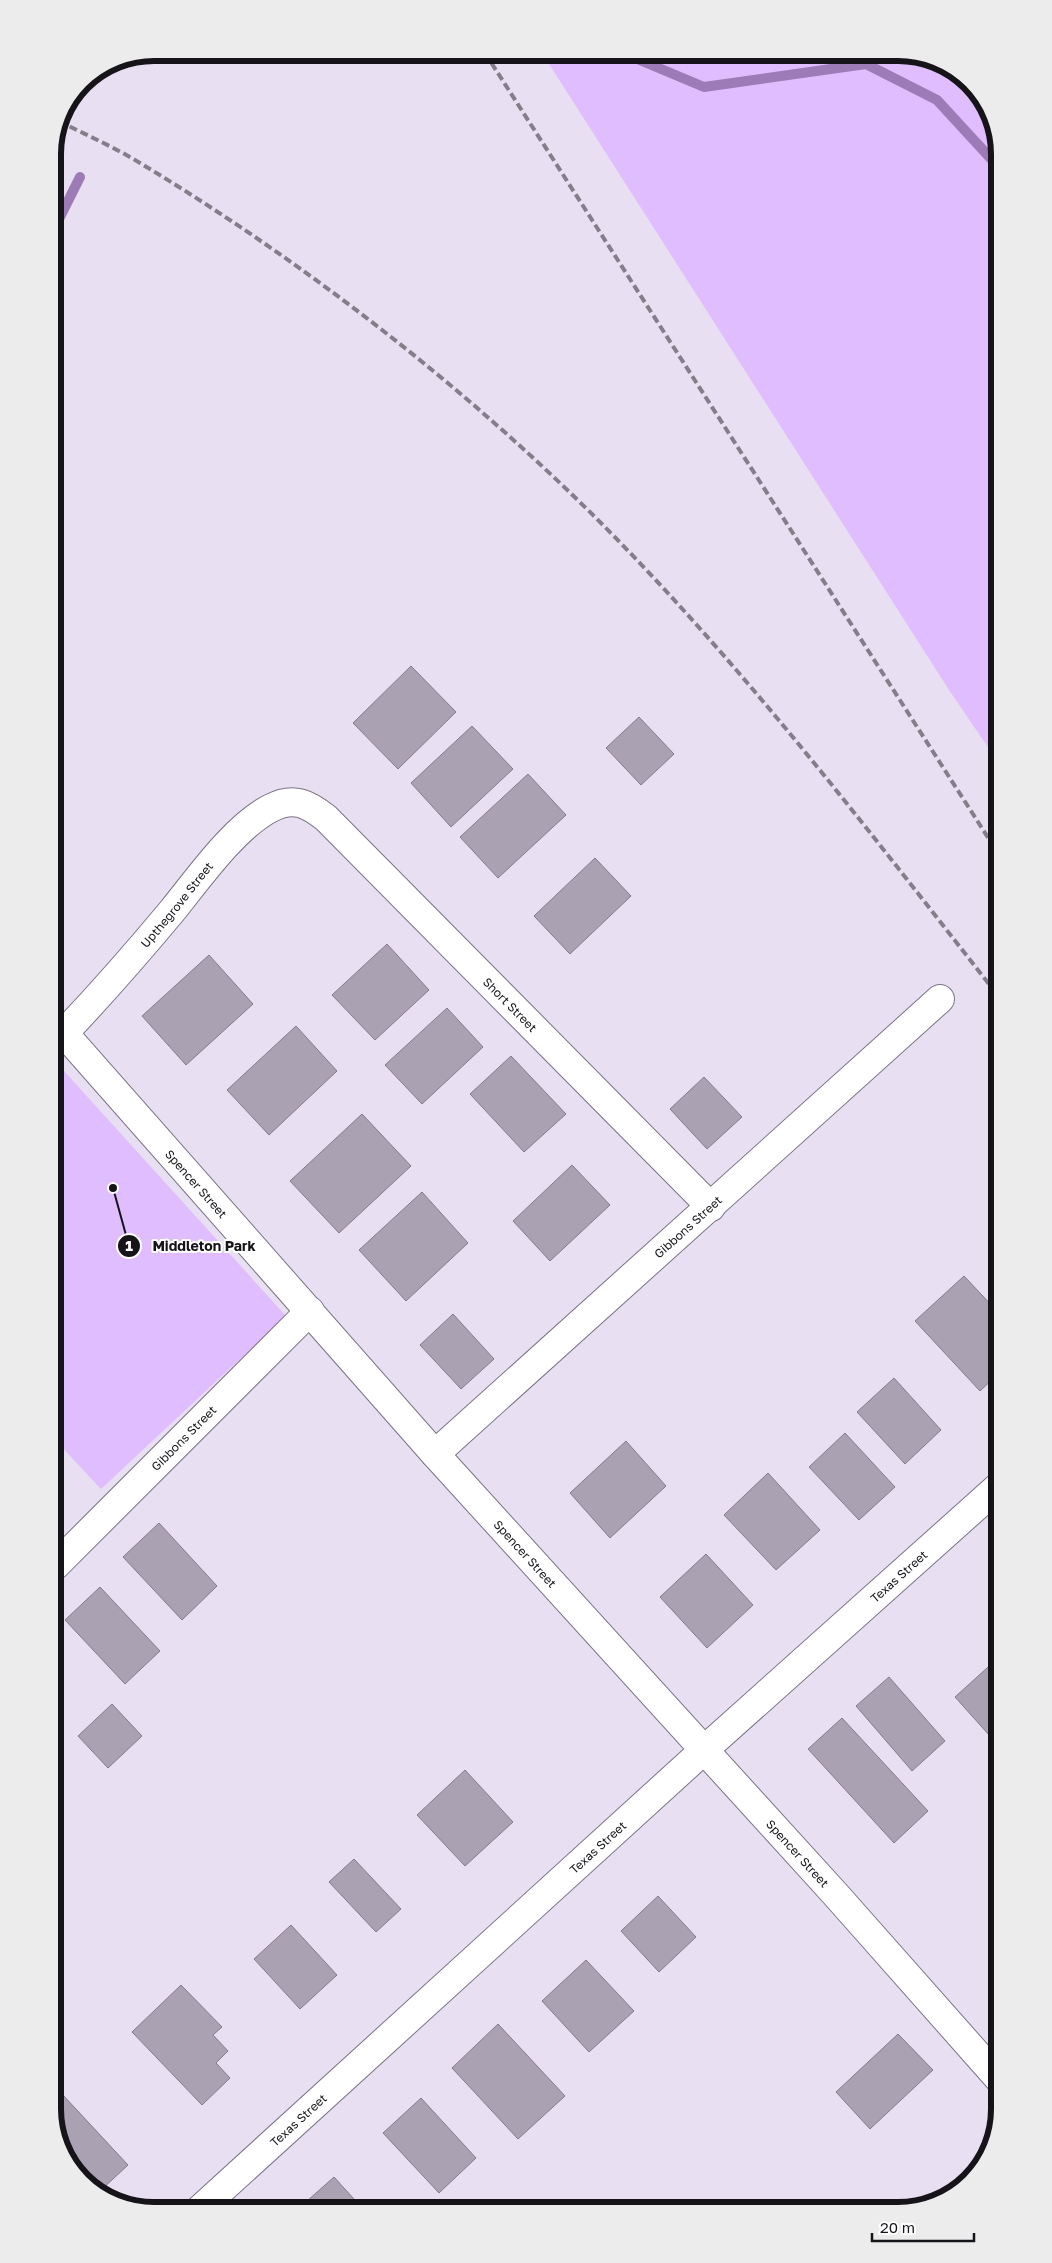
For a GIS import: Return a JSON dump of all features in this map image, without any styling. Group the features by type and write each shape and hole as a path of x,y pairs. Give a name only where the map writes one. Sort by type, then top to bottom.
{"street":[{"name":"Upthegrove Street","path":"61,1027 115,979 224,848 253,821 272,808 288,803 306,803"},
{"name":"Short Street","path":"306,803 326,818 712,1207"},
{"name":"Gibbons Street","path":"435,1454 712,1207 940,999"},
{"name":"Spencer Street","path":"61,1029 435,1454 991,2069"},
{"name":"Gibbons Street","path":"61,1560 310,1311"},
{"name":"Texas Street","path":"209,2202 704,1750 991,1493"}],"shaded area":[{"path":"547,61 904,61 933,68 954,80 972,98 986,124 991,154 991,752 949,690"},
{"path":"61,1068 286,1316 101,1489 61,1446"}],"building":[{"path":"411,666 456,712 398,769 353,723"},
{"path":"639,717 674,754 641,785 606,748"},
{"path":"472,726 513,769 451,827 411,783"},
{"path":"528,774 566,815 498,878 460,837"},
{"path":"595,858 631,896 570,954 534,916"},
{"path":"387,944 429,990 375,1040 332,995"},
{"path":"209,955 253,1004 186,1065 142,1016"},
{"path":"447,1008 483,1047 422,1104 385,1065"},
{"path":"296,1026 337,1071 269,1135 227,1090"},
{"path":"511,1056 566,1114 524,1152 470,1094"},
{"path":"704,1077 742,1117 707,1149 670,1109"},
{"path":"362,1114 411,1166 339,1233 290,1181"},
{"path":"572,1165 610,1205 550,1261 513,1221"},
{"path":"422,1192 468,1243 406,1301 359,1250"},
{"path":"964,1276 991,1305 991,1381 980,1391 915,1321"},
{"path":"453,1314 494,1359 461,1389 420,1345"},
{"path":"894,1378 941,1430 905,1464 857,1412"},
{"path":"845,1433 895,1487 859,1520 809,1467"},
{"path":"626,1441 666,1486 610,1538 570,1493"},
{"path":"768,1473 820,1530 776,1570 724,1515"},
{"path":"159,1523 217,1586 182,1620 123,1557"},
{"path":"706,1554 753,1605 707,1648 660,1597"},
{"path":"100,1587 160,1651 125,1684 65,1620"},
{"path":"991,1664 991,1737 955,1697"},
{"path":"889,1677 945,1741 912,1771 856,1706"},
{"path":"112,1704 142,1736 108,1768 78,1736"},
{"path":"842,1718 928,1811 894,1843 808,1749"},
{"path":"465,1770 513,1822 465,1866 417,1815"},
{"path":"354,1859 401,1909 376,1932 329,1882"},
{"path":"658,1896 696,1937 659,1972 621,1931"},
{"path":"291,1925 337,1975 300,2009 254,1959"},
{"path":"586,1960 634,2011 589,2052 542,2001"},
{"path":"181,1985 222,2027 213,2035 228,2051 216,2063 230,2078 202,2105 132,2032"},
{"path":"498,2024 565,2096 518,2139 452,2068"},
{"path":"898,2034 933,2070 870,2129 836,2092"},
{"path":"62,2094 128,2165 104,2187 88,2175 71,2150 63,2127"},
{"path":"421,2098 476,2158 439,2193 383,2133"},
{"path":"334,2177 357,2202 306,2202"}],"waterway":[{"path":"642,61 704,87 866,64 937,100 991,159"},
{"path":"61,215 80,177"}],"railway":[{"path":"490,61 991,842"},
{"path":"66,124 140,163 260,241 319,283 378,326 435,372 544,468 649,573 753,689 852,810 991,987"}],"place":[{"name":"Middleton Park","path":"113,1188"}]}
